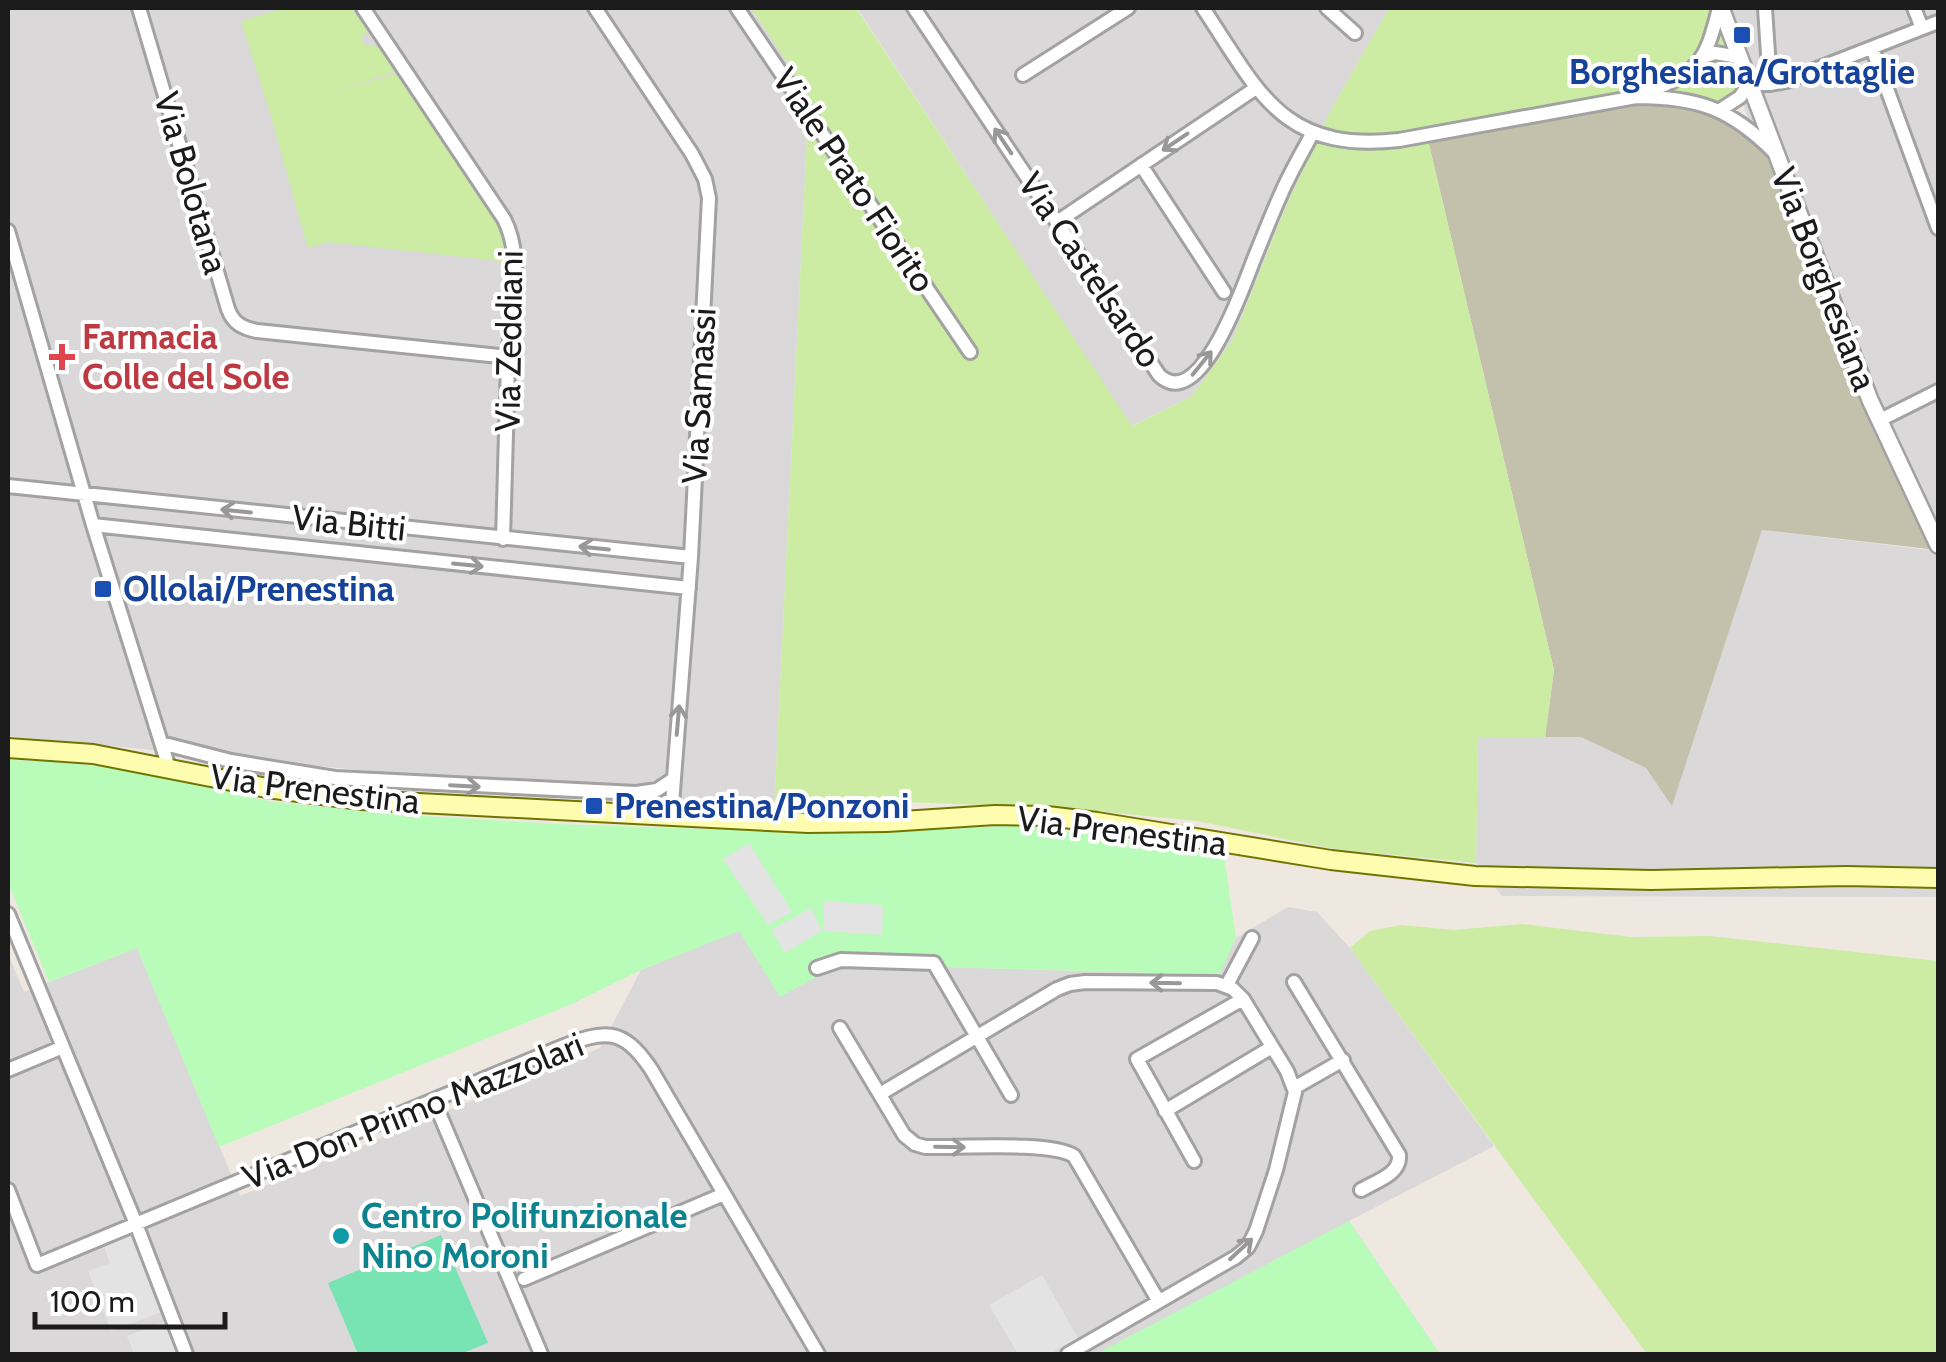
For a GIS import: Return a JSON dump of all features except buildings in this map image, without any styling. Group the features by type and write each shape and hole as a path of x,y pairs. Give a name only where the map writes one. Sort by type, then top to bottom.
{"main road":[{"name":"Via Prenestina","path":"8,748 93,754 267,788 341,798 854,824 995,815 1047,816 1363,865 1490,877 1938,878"}],"street":[{"name":"Via Bolotana","path":"139,8 230,313 236,322 253,330 508,357"},
{"name":"Via Zeddiani","path":"364,8 509,228 514,244 504,539"},
{"name":"Via Samassi","path":"595,8 692,154 708,192 691,557 671,817"},
{"name":"Viale Prato Fiorito","path":"737,8 970,352"},
{"name":"Via Castelsardo","path":"914,8 1159,375 1168,382 1182,382 1191,376 1224,332 1282,192 1313,132"},
{"path":"1023,75 1128,8"},
{"path":"1203,8 1256,88 1280,114 1313,132 1356,142 1394,141 1636,97 1679,98 1720,110 1748,128 1776,154"},
{"path":"1327,8 1355,33"},
{"path":"1636,97 1680,78 1703,57 1720,8"},
{"name":"Via Borghesiana","path":"1720,8 1870,400 1938,545"},
{"path":"1765,8 1770,84"},
{"path":"1914,8 1922,28"},
{"path":"1720,110 1740,97 1749,84 1786,81 1938,22"},
{"path":"1872,48 1938,228"},
{"path":"1703,57 1716,53 1739,57"},
{"path":"1057,222 1256,88"},
{"path":"1141,165 1224,292"},
{"path":"1923,188 1938,182"},
{"path":"8,230 168,768"},
{"path":"1880,420 1938,390"},
{"name":"Via Bitti","path":"8,486 691,557"},
{"name":"Via Bitti","path":"93,525 688,588"},
{"path":"161,744 276,769 378,781 642,794 672,780"},
{"path":"8,914 186,1354"},
{"path":"1227,986 1252,938"},
{"path":"818,968 841,960 934,963 1011,1095"},
{"path":"1294,982 1400,1158 1397,1169 1362,1190"},
{"path":"880,1094 1070,984 1217,983 1243,999 1294,1088 1294,1102 1276,1170 1251,1242 1239,1255 1068,1354"},
{"path":"1194,1162 1137,1059 1243,999"},
{"path":"840,1028 904,1135 919,1146 1032,1148 1071,1154 1158,1300"},
{"name":"Via Don Primo Mazzolari","path":"8,1190 37,1265 586,1038 605,1034 622,1038 651,1069 818,1354"},
{"path":"8,1070 62,1047"},
{"path":"1165,1110 1272,1047"},
{"path":"1294,1088 1343,1060"},
{"path":"434,1101 542,1354"},
{"path":"524,1280 724,1194"}],"shaded area":[{"path":"8,8 751,8 809,94 774,810 8,736"},
{"path":"857,8 1389,8 1331,110 1286,206 1233,339 1192,396 1131,426"},
{"path":"1707,8 1938,8 1938,897 1502,896 1476,863 1478,737 1581,737 1646,768 1672,805 1762,530 1929,550 1862,422"},
{"path":"1636,97 1715,107 1776,154 1938,550 1762,530 1672,806 1646,768 1581,737 1545,737 1554,670 1427,136"},
{"path":"749,843 792,912 768,925 723,859"},
{"path":"824,901 883,905 882,935 824,931"},
{"path":"1288,907 1317,912 1350,948 1494,1146 1349,1221 1440,1354 8,1354 8,953 24,992 137,948 240,1196 600,1048 641,970 740,930 840,964 1218,975 1236,938"},
{"path":"811,908 822,931 785,953 771,930"},
{"path":"133,1235 162,1312 111,1331 88,1271 110,1263 104,1246"},
{"path":"1042,1275 1078,1338 1050,1354 1018,1354 989,1305"},
{"path":"166,1321 179,1354 134,1354 127,1336"}],"green space":[{"path":"285,8 351,8 368,31 361,38 366,46 377,46 396,71 322,95 398,73 509,238 507,262 329,242 308,248 241,21"},
{"path":"751,8 856,8 1132,426 1192,396 1233,339 1286,206 1331,110 1389,8 1721,8 1749,84 1715,107 1636,97 1427,136 1554,670 1545,737 1478,737 1476,863 1334,849 1197,821 1068,808 905,802 774,810 809,95"},
{"path":"8,760 118,769 274,802 406,815 856,834 1025,825 1224,855 1236,938 1219,975 840,964 780,997 739,931 641,970 572,1004 219,1147 137,948 49,982 8,883"},
{"path":"1522,924 1631,937 1709,936 1938,961 1938,1354 1647,1354 1350,948 1370,931 1401,925 1454,930"},
{"path":"1349,1221 1440,1354 1096,1354"},
{"path":"441,1235 488,1343 460,1354 358,1354 328,1283"}],"place":[{"name":"Borghesiana/Grottaglie","path":"1742,35"},
{"name":"Farmacia Colle del Sole","path":"62,357"},
{"name":"Ollolai/Prenestina","path":"103,589"},
{"name":"Prenestina/Ponzoni","path":"594,806"},
{"name":"Centro Polifunzionale Nino Moroni","path":"341,1236"}]}
